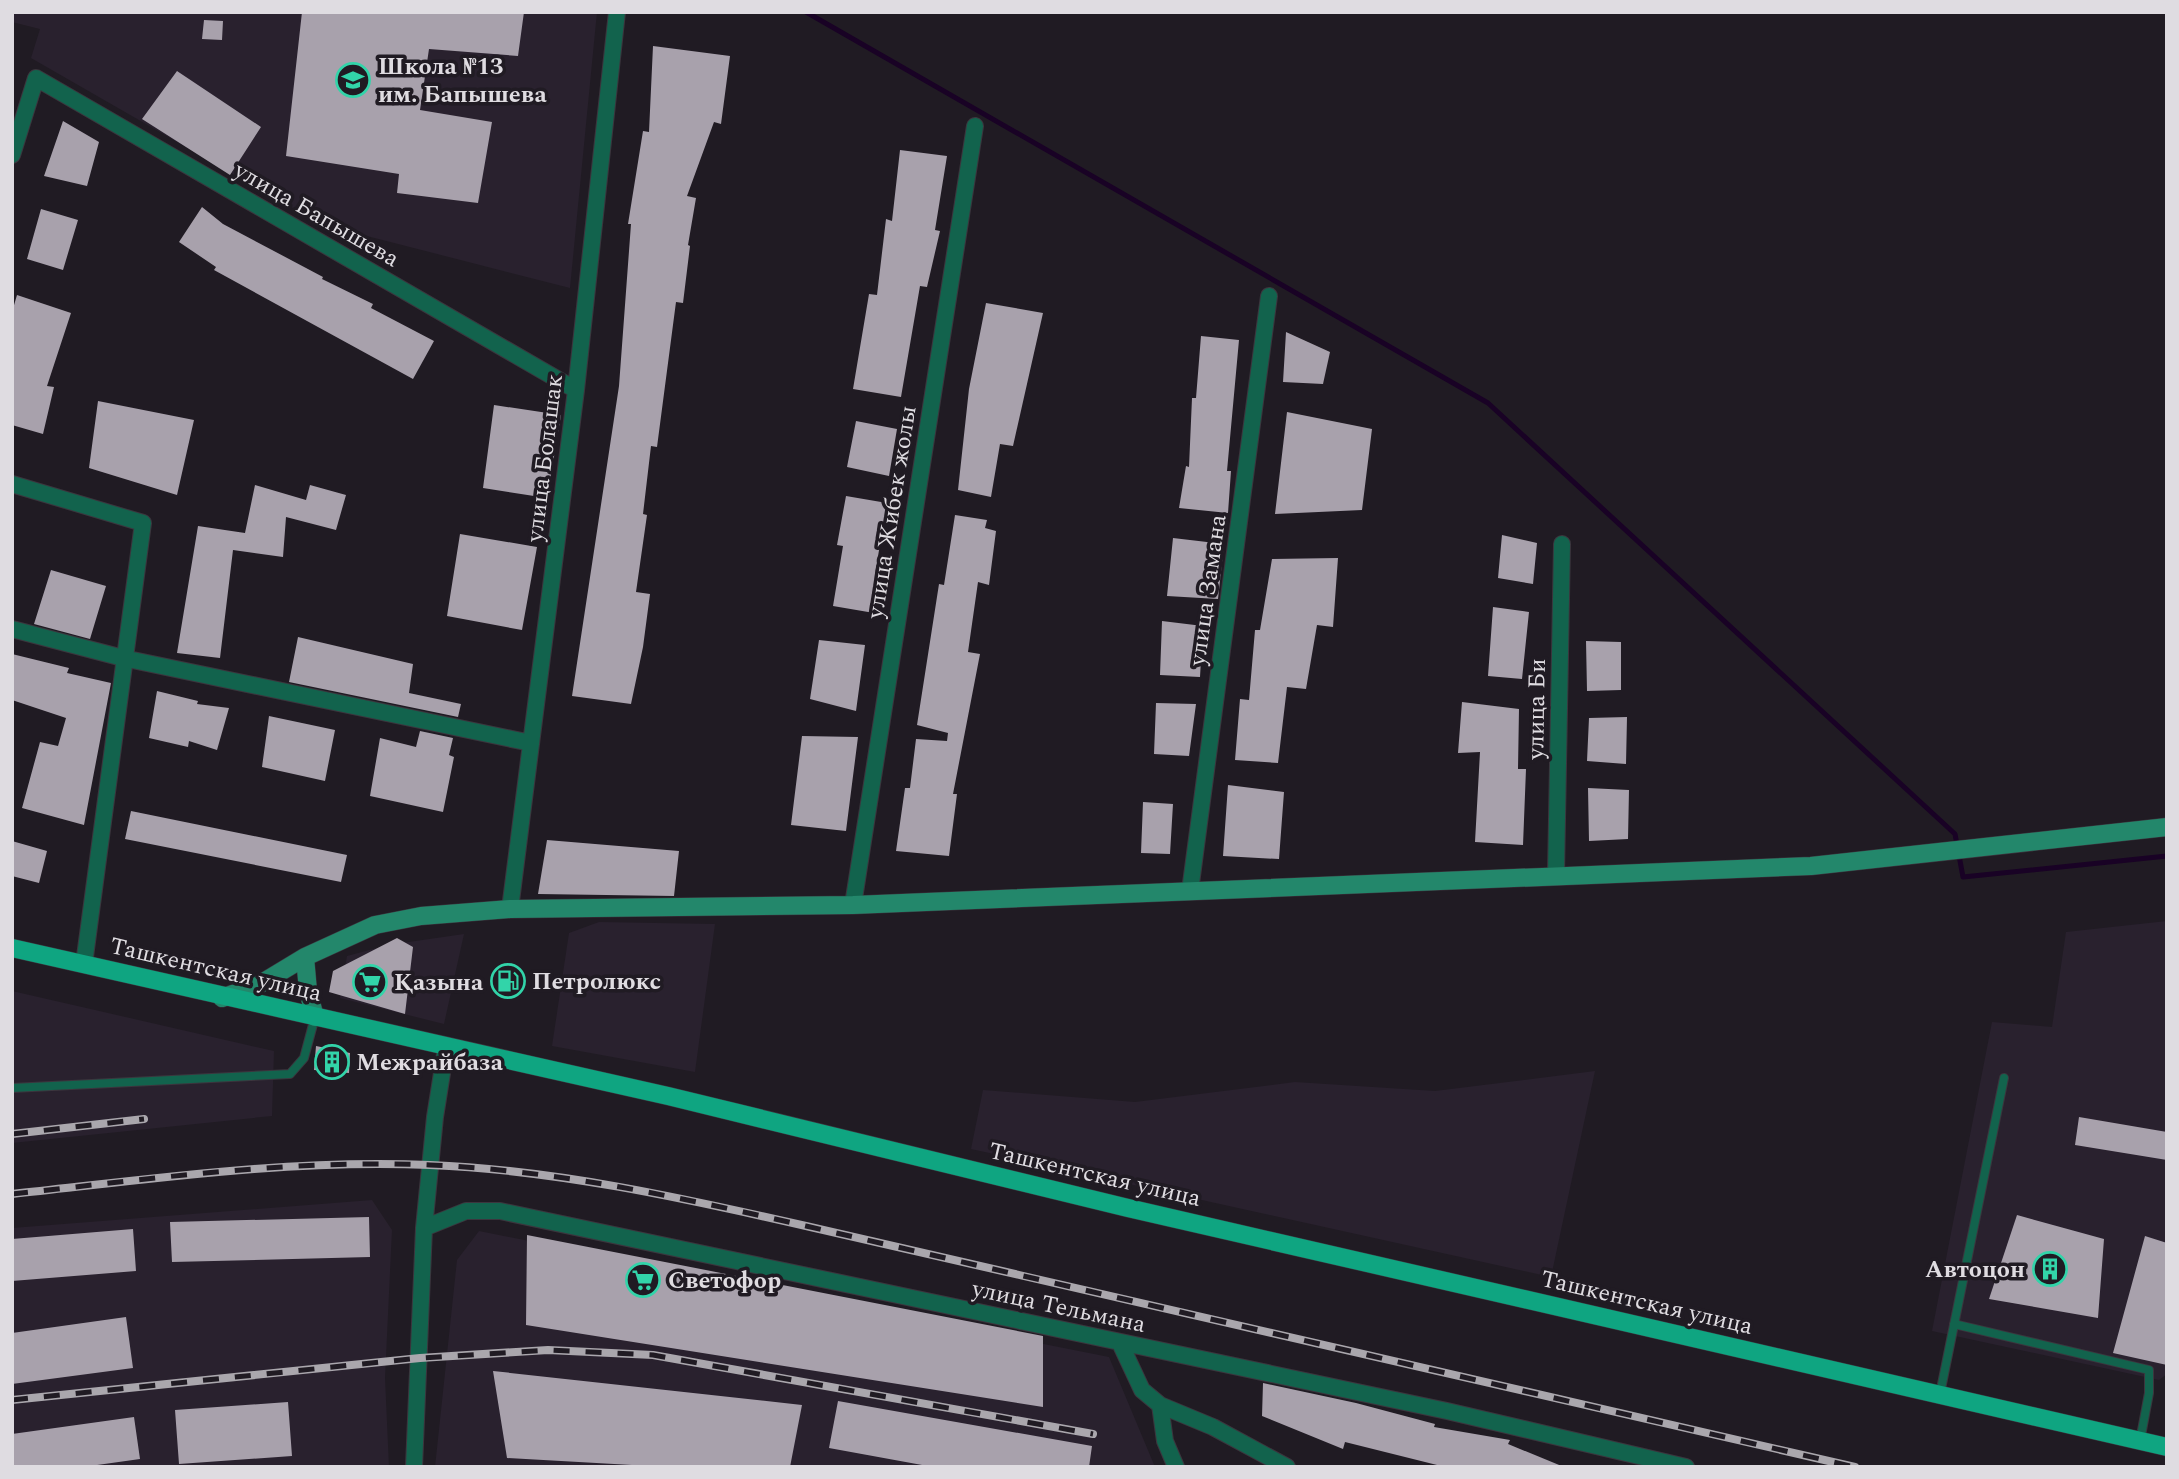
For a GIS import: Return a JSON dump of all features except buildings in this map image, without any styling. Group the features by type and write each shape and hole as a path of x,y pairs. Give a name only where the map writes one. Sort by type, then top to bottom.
{"main road":[{"path":"222,998 262,983 305,957 375,925 421,916 510,909 853,905 1556,874 1811,866 2167,827"},
{"name":"Ташкентская улица","path":"12,948 222,998 668,1096 1114,1205 2167,1447"},
{"path":"305,957 308,991 315,1017"}],"street":[{"name":"улица Болашак","path":"510,909 576,390 617,12"},
{"name":"улица Бапышева","path":"12,155 36,78 576,390"},
{"name":"улица Жибек жолы","path":"853,905 975,126"},
{"name":"улица Замана","path":"1190,891 1269,296"},
{"path":"12,484 143,523 84,964"},
{"name":"улица Би","path":"1556,874 1562,544"},
{"path":"12,629 123,658 531,743"},
{"path":"414,1467 424,1228 435,1116 446,1048"},
{"name":"улица Тельмана","path":"424,1228 466,1211 500,1211 1447,1411 1686,1467"},
{"path":"1120,1343 1142,1390 1160,1405 1213,1427 1287,1467"},
{"path":"1160,1405 1165,1441 1176,1467"}],"lane":[{"path":"12,1088 290,1074 304,1058 315,1017"},
{"path":"1940,1394 2004,1078"},
{"path":"1954,1324 2149,1370 2149,1393 2140,1441"}],"shaded area":[{"path":"12,12 597,12 570,288 320,224 31,58 40,29 12,22"},
{"path":"2167,921 2167,1374 2159,1380 1932,1331 1992,1022 2052,1027 2066,932"},
{"path":"599,922 715,924 695,1072 552,1046 569,933"},
{"path":"464,934 444,1024 340,998 347,956 388,945"},
{"path":"12,991 274,1051 272,1116 12,1143"},
{"path":"1595,1071 1551,1277 971,1149 983,1090 1135,1102 1295,1082 1435,1091"},
{"path":"372,1200 392,1230 385,1378 389,1467 12,1467 12,1228"},
{"path":"479,1231 1109,1357 1155,1467 435,1467 457,1260"}],"waterway":[{"path":"806,12 1488,403 1955,834 1963,877 2167,856"}],"railway":[{"path":"12,1134 144,1119"},
{"path":"12,1194 221,1172 325,1165 430,1165 572,1179 760,1216 1855,1467"},
{"path":"12,1400 420,1358 548,1350 653,1355 1093,1434"}],"place":[{"name":"Школа №13 им. Бапышева","path":"353,80"},
{"name":"Петролюкс","path":"508,981"},
{"name":"Қазына","path":"370,982"},
{"name":"Межрайбаза","path":"332,1062"},
{"name":"Автоцон","path":"2050,1269"},
{"name":"Светофор","path":"643,1280"}]}
